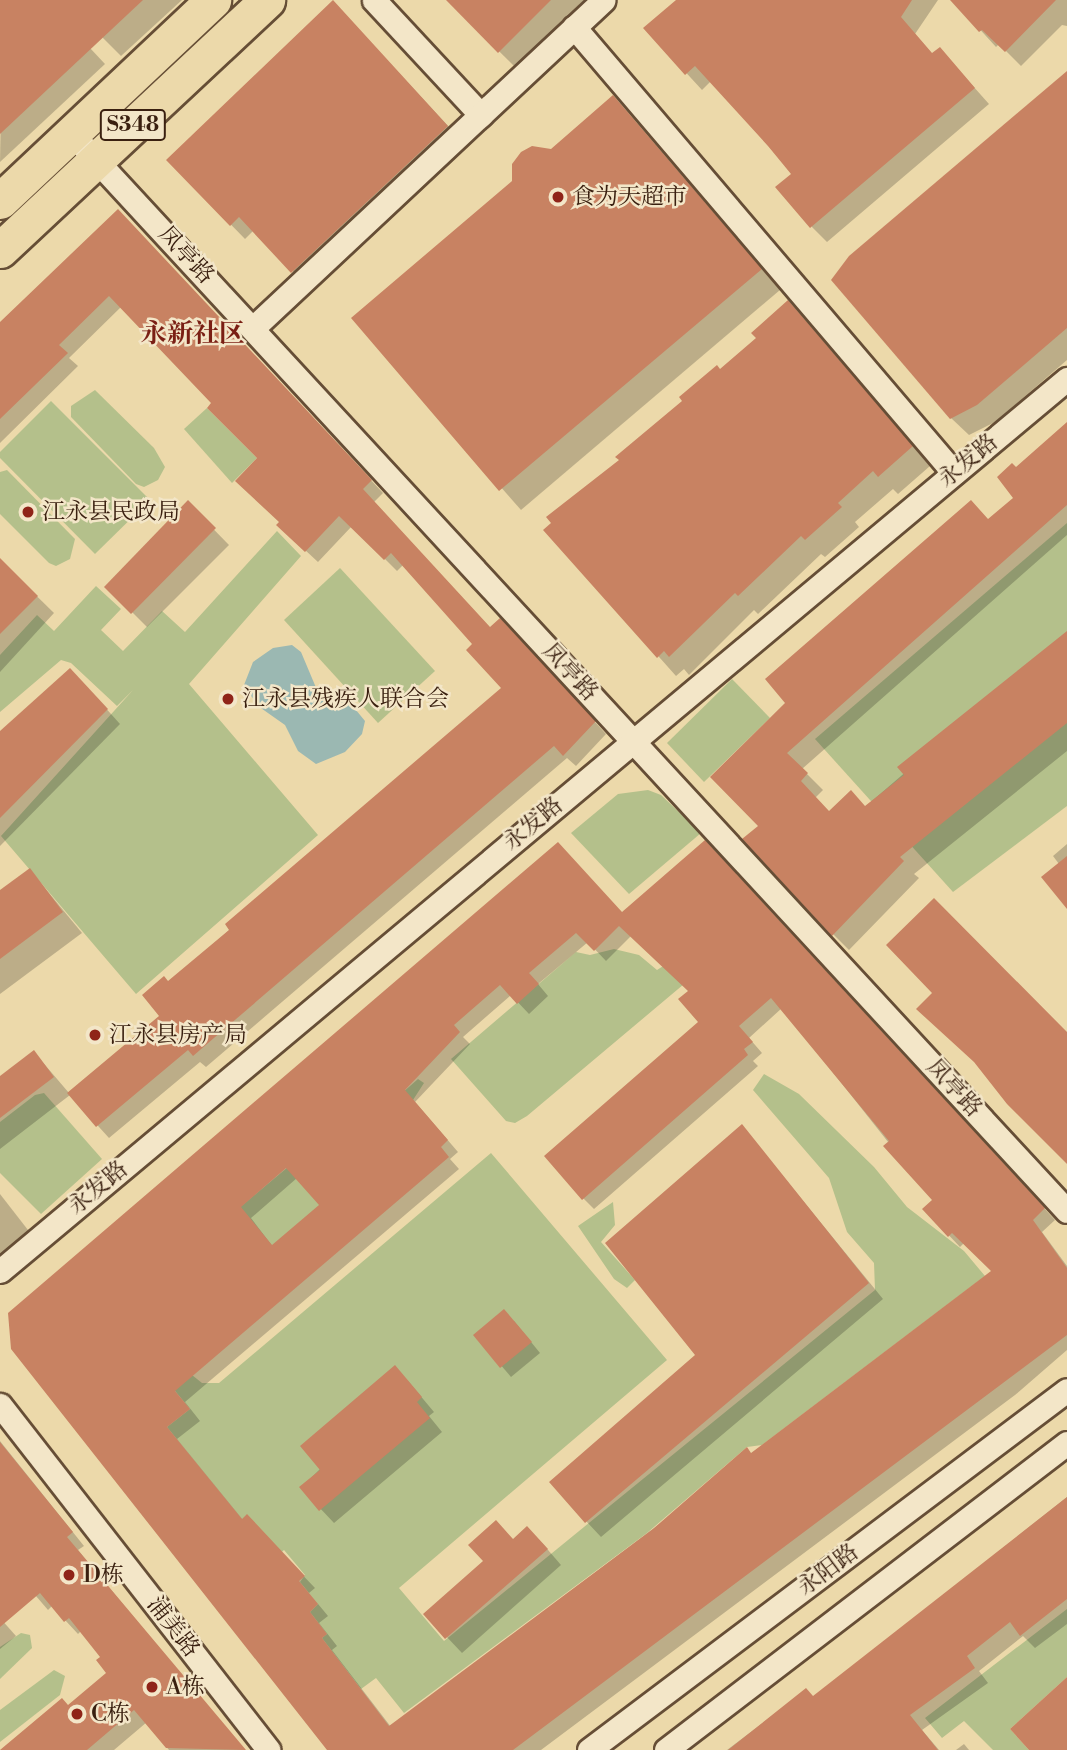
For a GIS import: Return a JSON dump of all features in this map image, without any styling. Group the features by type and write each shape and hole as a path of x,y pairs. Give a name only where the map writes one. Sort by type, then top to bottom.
{"main road":[{"name":"S348","path":"0,201 213,0"},
{"name":"S348","path":"0,250 267,0"}],"street":[{"path":"374,0 481,115"},
{"path":"253,328 603,0"},
{"path":"575,27 954,473"},
{"name":"凤亭路","path":"72,134 1067,1211"},
{"name":"永发路","path":"0,1271 1067,379"},
{"name":"永阳路","path":"589,1750 1067,1390"},
{"name":"浦美路","path":"0,1405 269,1750"},
{"name":"永阳路","path":"666,1750 1067,1443"}],"green space":[{"path":"95,390 154,448 165,467 158,480 144,487 136,484 71,417 71,406"},
{"path":"51,401 150,500 95,554 0,458 0,452"},
{"path":"207,408 257,458 232,483 184,429"},
{"path":"7,470 75,539 70,559 56,566 49,563 0,514 0,472"},
{"path":"1067,523 1067,806 953,892 815,739"},
{"path":"277,531 301,556 189,684 318,835 136,994 1,836 133,690 117,706 71,663 61,660 0,712 0,655 37,615 54,631 96,586 121,609 101,630 123,651 162,611 185,632"},
{"path":"340,568 435,671 378,723 284,620"},
{"path":"732,679 770,718 704,782 667,743"},
{"path":"648,790 661,795 701,833 629,894 571,833 618,794"},
{"path":"614,949 639,955 657,970 671,961 690,979 527,1116 515,1123 506,1121 451,1059 576,952 590,955"},
{"path":"764,1074 799,1094 874,1167 907,1207 964,1251 985,1276 762,1445 747,1447 647,1533 404,1713 376,1678 361,1689 322,1638 327,1634 310,1612 318,1604 300,1582 305,1575 284,1550 269,1563 246,1524 167,1427 190,1409 171,1386 251,1220 244,1212 123,1305 325,1136 369,1122 418,1079 424,1083 413,1100 182,1367 202,1383 219,1383 491,1153 667,1360 399,1588 444,1641 875,1290 874,1263 847,1232 829,1178 753,1090"},
{"path":"44,1093 102,1159 41,1214 0,1173 0,1122 35,1095"},
{"path":"613,1202 615,1225 601,1242 635,1280 627,1288 614,1279 578,1226"},
{"path":"1067,1609 1067,1677 1010,1729 1029,1750 993,1750 964,1721 942,1738 925,1718"},
{"path":"21,1633 30,1635 32,1648 0,1679 0,1647"},
{"path":"54,1670 65,1676 60,1695 0,1742 0,1710"}],"water":[{"path":"292,645 301,652 317,690 326,699 351,704 365,721 362,734 345,752 316,764 298,751 285,725 258,706 244,685 253,662 273,648"}],"building":[{"path":"0,0 143,0 0,134"},
{"path":"333,0 448,126 291,273 239,217 230,226 166,160"},
{"path":"446,0 551,0 498,53"},
{"path":"676,0 912,0 901,17 932,53 940,47 975,88 810,228 775,187 791,174 768,146 695,66 685,75 643,28"},
{"path":"950,0 1056,0 1005,52 982,30 979,32"},
{"path":"1067,71 1067,328 977,405 950,419 831,280 849,256"},
{"path":"613,95 762,269 499,491 351,318 512,181 512,164 521,152 532,146 551,149"},
{"path":"118,209 372,480 363,489 490,627 500,618 596,721 563,756 554,746 193,1056 188,1050 96,1127 67,1093 159,1016 142,995 164,976 168,981 229,930 225,924 501,688 466,650 472,644 391,553 384,560 339,516 305,552 276,525 279,522 235,481 257,458 207,408 211,403 109,296 59,345 68,353 0,419 0,322"},
{"path":"788,300 913,446 878,477 873,471 838,503 842,507 805,540 801,536 738,596 735,593 669,657 664,651 657,658 543,530 551,523 546,517 619,460 615,457 682,401 679,397 717,365 720,369 756,338 751,333"},
{"path":"1067,422 1067,505 787,753 808,773 801,781 829,811 851,790 865,806 904,775 897,767 1067,631 1067,723 900,857 904,861 832,936 742,839 758,826 710,777 785,703 765,679 971,500 988,519 1013,498 997,477 1012,463 1016,467"},
{"path":"188,500 216,528 131,614 104,587"},
{"path":"0,558 38,596 0,634"},
{"path":"70,668 108,709 0,818 0,731"},
{"path":"705,840 1045,1208 1033,1220 1067,1268 1067,1335 513,1750 327,1750 11,1349 8,1313 558,842 622,912","holes":["619,926 688,991 678,999 698,1022 544,1156 582,1200 748,1055 744,1049 753,1042 739,1026 771,998 889,1141 883,1146 932,1200 922,1209 948,1237 952,1233 991,1271 751,1453 747,1447 653,1529 389,1726 322,1638 327,1634 310,1612 318,1604 299,1581 305,1576 247,1514 242,1519 167,1427 190,1409 175,1391 449,1157 441,1147 448,1140 405,1090 460,1032 454,1025 500,985 517,1004 539,984 529,973 576,933 594,951","286,1168 319,1205 272,1245 241,1207"]},
{"path":"1067,856 1067,909 1041,877"},
{"path":"30,868 63,912 0,959 0,890"},
{"path":"934,898 1067,1032 1067,1164 1007,1104 974,1062 916,1009 932,993 886,945"},
{"path":"34,1050 54,1077 0,1118 0,1076"},
{"path":"742,1124 869,1283 585,1523 549,1482 695,1355 605,1243"},
{"path":"504,1309 532,1342 500,1368 473,1335"},
{"path":"395,1365 422,1397 417,1402 430,1418 319,1511 299,1487 320,1470 300,1446"},
{"path":"0,1442 73,1532 67,1537 246,1750 166,1748 134,1710 87,1750 0,1750 62,1698 68,1705 106,1673 96,1660 100,1657 69,1618 64,1622 40,1593 0,1627"},
{"path":"1067,1497 1067,1599 1020,1636 1010,1622 967,1656 975,1668 910,1715 938,1750 728,1750 806,1688 813,1696"},
{"path":"496,1520 513,1539 527,1526 548,1549 445,1639 423,1614 483,1561 468,1545"},
{"path":"1067,1677 1067,1750 1029,1750 1010,1729"}],"place":[{"name":"食为天超市","path":"558,197"},
{"name":"江永县民政局","path":"28,512"},
{"name":"江永县残疾人联合会","path":"228,699"},
{"name":"江永县房产局","path":"95,1035"},
{"name":"D栋","path":"69,1575"},
{"name":"A栋","path":"152,1687"},
{"name":"C栋","path":"77,1714"}],"district":[{"name":"永新社区","path":"193,335"}]}
